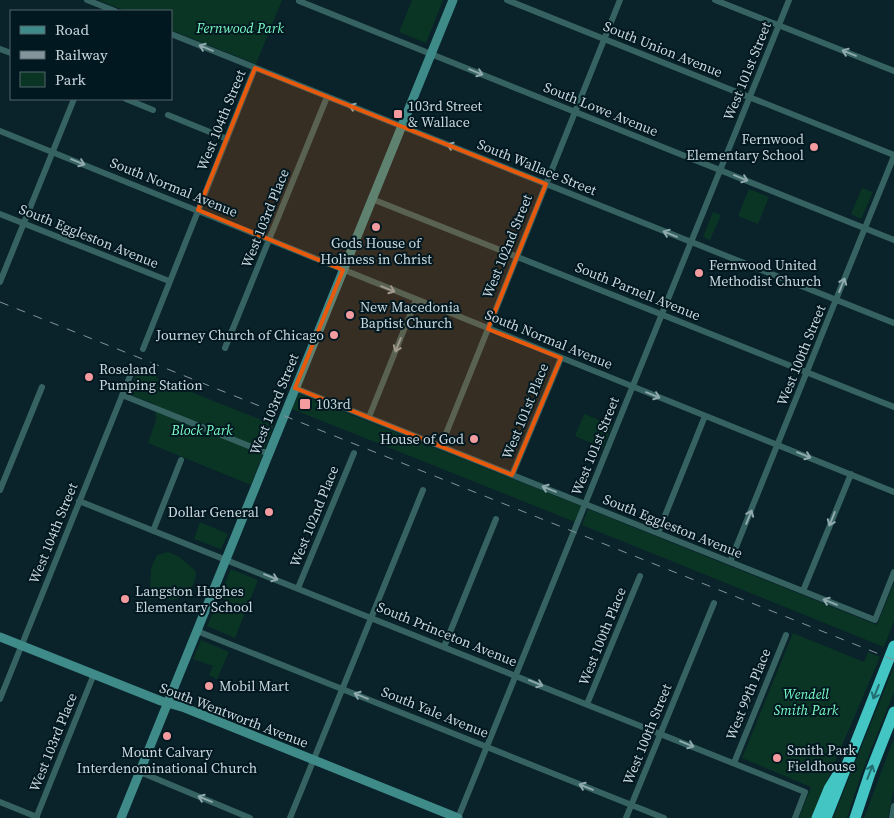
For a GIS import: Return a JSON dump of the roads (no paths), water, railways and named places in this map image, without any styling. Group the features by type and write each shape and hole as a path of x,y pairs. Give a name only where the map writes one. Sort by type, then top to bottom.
{"highway":[{"path":"826,818 894,646"},
{"path":"855,818 894,712"},
{"path":"817,818 828,789 853,749"}],"main road":[{"name":"West 103rd Street","path":"121,818 453,0"},
{"name":"South Wentworth Avenue","path":"0,637 458,818"}],"street":[{"path":"87,0 110,10"},
{"name":"South Union Avenue","path":"507,0 894,156"},
{"name":"West 102nd Street","path":"441,446 620,0"},
{"path":"716,0 894,72"},
{"name":"West 101st Street","path":"458,818 789,0"},
{"name":"South Lowe Avenue","path":"299,1 894,240"},
{"name":"South Wallace Street","path":"172,34 894,323"},
{"name":"West 104th Street","path":"142,349 255,68"},
{"name":"West 103rd Place","path":"225,348 327,97"},
{"path":"0,282 74,100"},
{"path":"128,100 153,110"},
{"path":"168,115 227,139"},
{"name":"South Normal Avenue","path":"0,131 894,492"},
{"name":"West 100th Street","path":"730,562 894,156"},
{"name":"South Parnell Avenue","path":"372,199 894,406"},
{"name":"South Eggleston Avenue","path":"0,214 170,282"},
{"path":"369,417 416,300"},
{"name":"West 101st Place","path":"512,475 561,358"},
{"name":"West 104th Street","path":"0,699 130,376"},
{"path":"0,490 42,387"},
{"name":"South Eggleston Avenue","path":"296,388 875,620 894,572"},
{"path":"122,395 269,454"},
{"path":"658,533 705,416"},
{"name":"West 102nd Place","path":"298,588 354,453"},
{"path":"153,531 181,460"},
{"path":"803,591 851,474"},
{"path":"290,818 423,490"},
{"name":"South Princeton Avenue","path":"79,502 226,559 805,792 795,818"},
{"path":"444,647 496,519"},
{"name":"West 100th Place","path":"587,704 640,576"},
{"name":"West 100th Street","path":"626,818 714,603"},
{"name":"South Yale Avenue","path":"197,630 664,818"},
{"name":"West 99th Place","path":"734,763 786,635"},
{"name":"West 103rd Place","path":"37,817 94,674"},
{"path":"140,772 250,818"},
{"path":"0,802 37,817"},
{"path":"892,818 894,806"}],"railway":[{"path":"0,302 894,660"}],"place":[{"name":"103rd Street & Wallace","path":"398,114"},
{"name":"Fernwood Elementary School","path":"814,147"},
{"name":"Gods House of Holiness in Christ","path":"376,227"},
{"name":"Fernwood United Methodist Church","path":"699,273"},
{"name":"New Macedonia Baptist Church","path":"350,315"},
{"name":"Journey Church of Chicago","path":"334,335"},
{"name":"Roseland Pumping Station","path":"89,377"},
{"name":"103rd","path":"305,404"},
{"name":"House of God","path":"474,439"},
{"name":"Dollar General","path":"269,512"},
{"name":"Langston Hughes Elementary School","path":"125,599"},
{"name":"Mobil Mart","path":"209,686"},
{"name":"Mount Calvary Interdenominational Church","path":"167,736"},
{"name":"Smith Park Fieldhouse","path":"777,758"}],"park label":[{"name":"Fernwood Park","path":"240,28"},
{"name":"Block Park","path":"202,430"},
{"name":"Wendell Smith Park","path":"806,702"}]}
